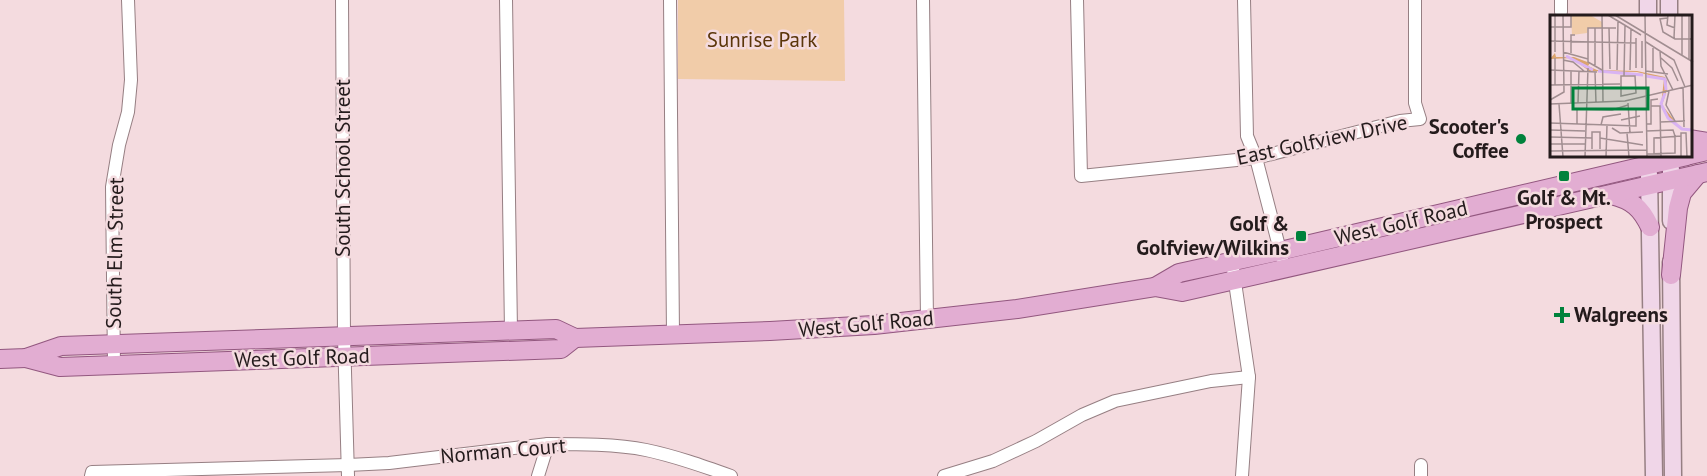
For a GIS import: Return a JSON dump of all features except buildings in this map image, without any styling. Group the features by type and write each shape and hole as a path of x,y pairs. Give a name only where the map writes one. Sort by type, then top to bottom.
{"main road":[{"path":"1692,139 1707,142"},
{"name":"West Golf Road","path":"1692,154 1707,151"},
{"name":"West Golf Road","path":"1155,287 1179,273 1280,251 1649,160 1670,158"},
{"path":"1674,476 1671,181 1680,158"},
{"path":"1649,160 1654,476"},
{"name":"West Golf Road","path":"0,359 26,358 61,346 556,329 575,338 835,328 927,320 1059,303 1155,287 1182,292 1702,173"},
{"path":"1671,275 1678,208 1682,193 1702,173"},
{"path":"1610,195 1633,202 1645,215 1650,227"},
{"name":"West Golf Road","path":"26,358 60,367 561,349 575,338"}],"street":[{"name":"South Elm Street","path":"114,364 112,187 119,145 128,112 131,80 128,0"},
{"name":"South School Street","path":"342,0 344,337 348,471"},
{"path":"506,0 511,331"},
{"path":"670,0 673,335"},
{"path":"923,0 927,320"},
{"name":"East Golfview Drive","path":"1077,0 1081,176 1256,158 1400,121 1420,120 1416,103 1414,0"},
{"path":"1244,0 1247,136 1256,158 1285,270"},
{"path":"1232,262 1248,377 1242,476"},
{"path":"944,476 993,461 1036,441 1082,415 1115,401 1211,381 1248,377"},
{"path":"538,476 548,444"},
{"name":"Norman Court","path":"92,474 348,471 389,463 548,444 573,444 643,449 731,476"}],"green space":[{"name":"Sunrise Park","path":"678,0 844,0 845,81 678,79"}],"place":[{"name":"Scooter's Coffee","path":"1521,139"},
{"name":"Golf & Mt. Prospect","path":"1564,176"},
{"name":"Golf & Golfview/Wilkins","path":"1301,236"},
{"name":"Walgreens","path":"1562,315"}]}
